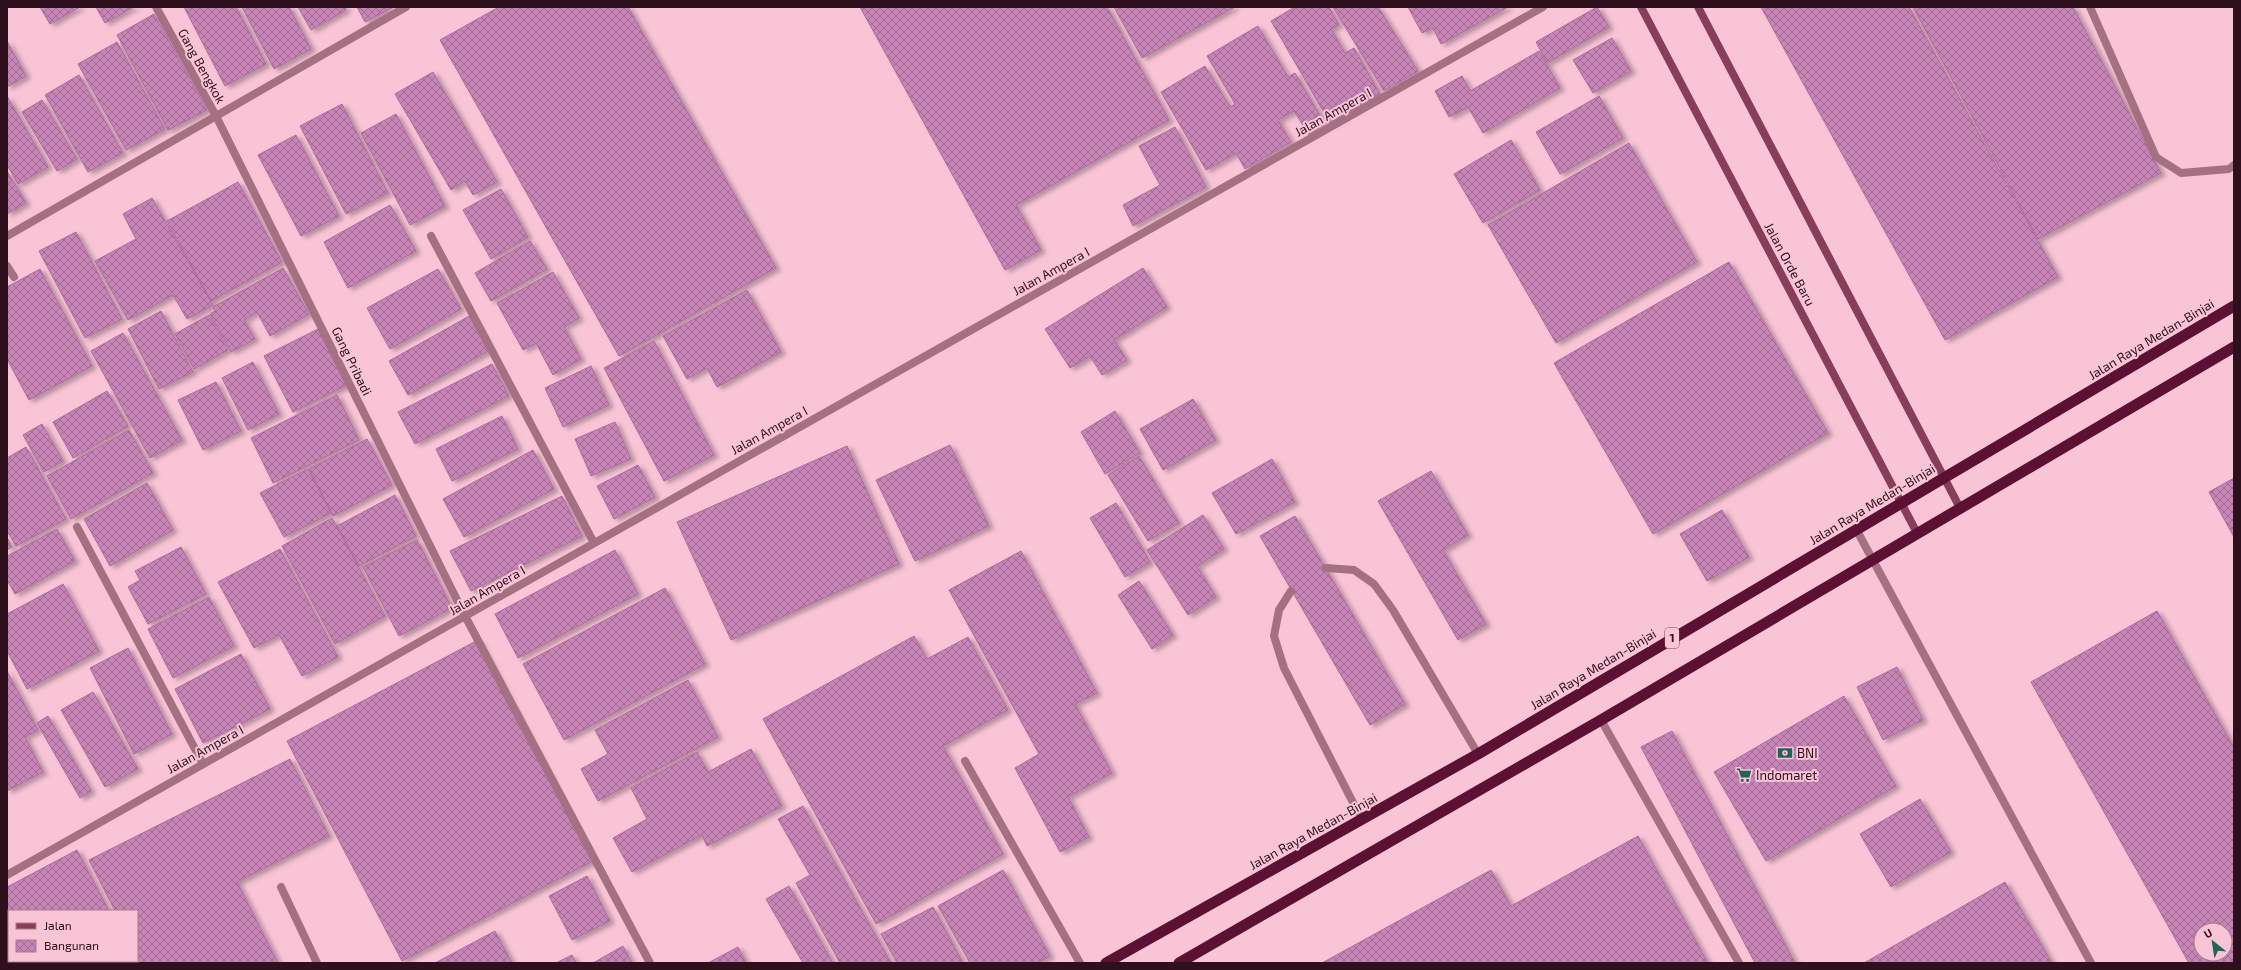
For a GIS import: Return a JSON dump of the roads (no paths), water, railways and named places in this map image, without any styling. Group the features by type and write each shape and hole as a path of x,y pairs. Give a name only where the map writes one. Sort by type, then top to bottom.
{"highway":[{"name":"Jalan Raya Medan-Binjai","path":"1106,963 1478,754 2234,306"},
{"path":"1179,963 1601,720 2234,347"}],"main road":[{"name":"Jalan Orde Baru","path":"1641,7 1917,533"},
{"path":"1698,7 1960,508"}],"street":[{"name":"Gang Bengkok","path":"156,7 216,116"},
{"path":"7,236 406,7"},
{"name":"Jalan Ampera I","path":"7,874 1543,7"},
{"path":"2090,7 2156,156 2181,173 2229,169 2234,165"},
{"name":"Gang Pribadi","path":"216,116 465,616 650,963"},
{"path":"430,236 594,543"},
{"path":"7,266 14,277"},
{"path":"77,527 203,764"},
{"path":"1856,529 1874,559 2091,963"},
{"path":"1326,568 1354,570 1374,584 1393,610 1478,754"},
{"path":"1292,591 1279,610 1274,636 1284,668 1362,820"},
{"path":"1601,720 1739,963"},
{"path":"965,761 1080,963"},
{"path":"281,887 318,963"}],"place":[{"name":"BNI","path":"1785,753"},
{"name":"Indomaret","path":"1744,775"}]}
